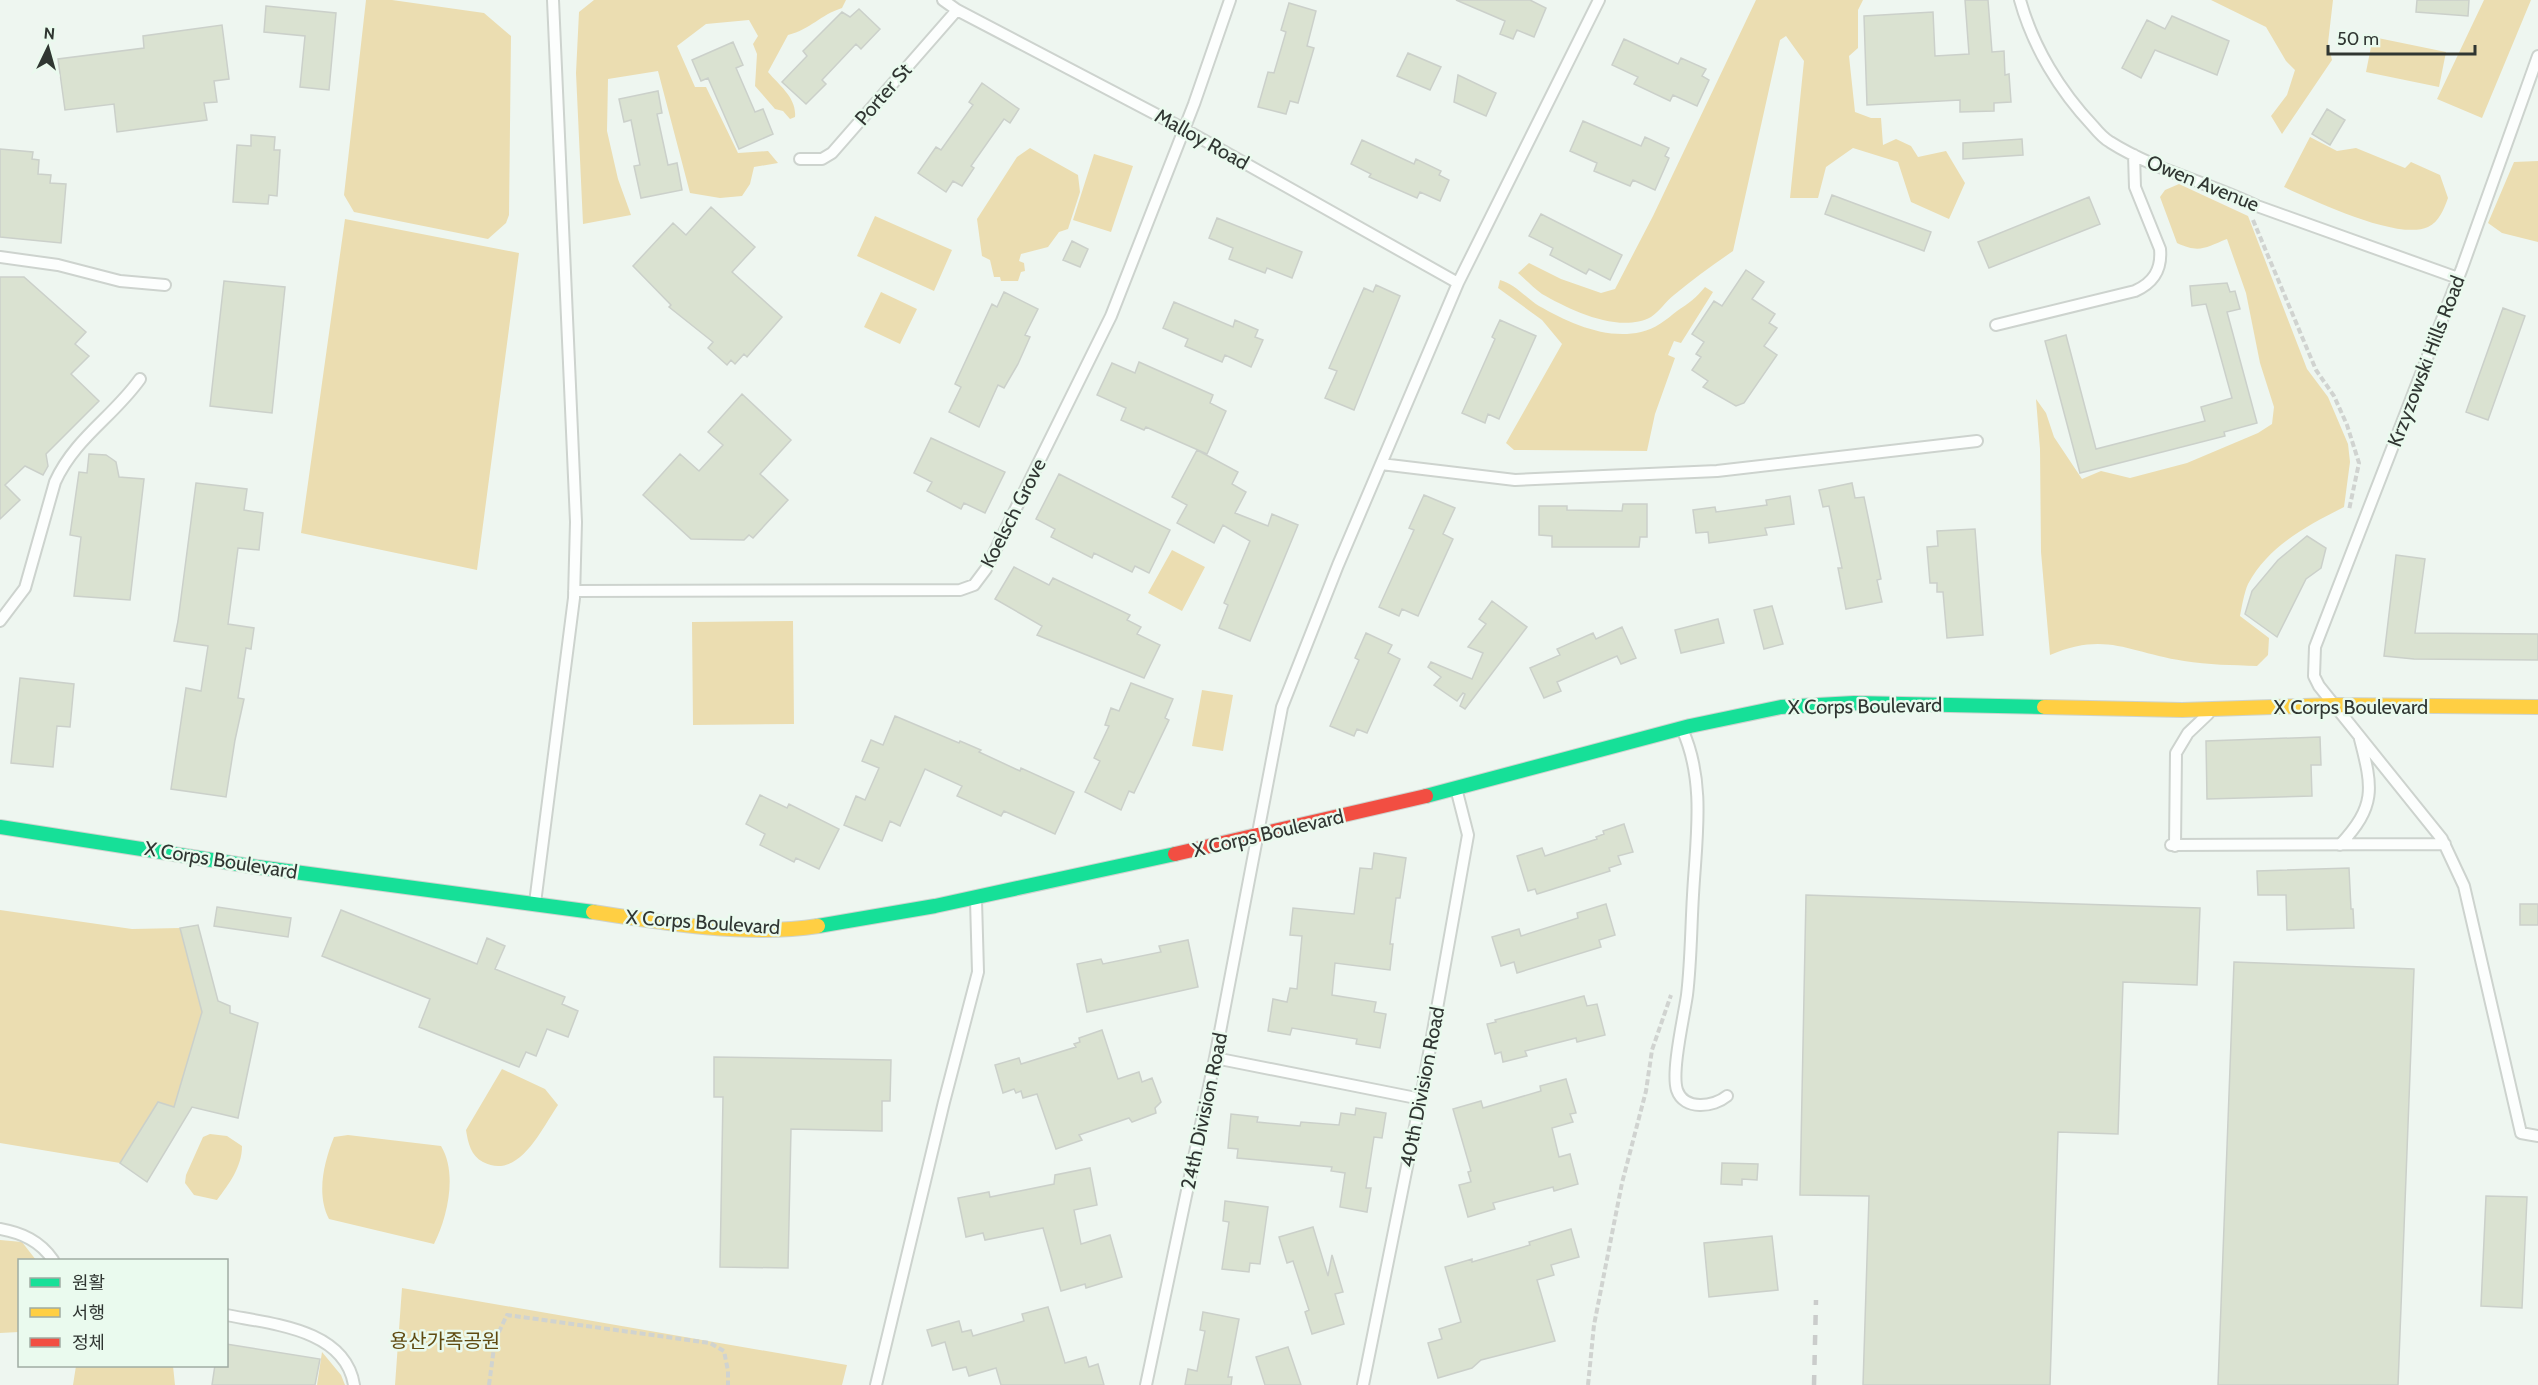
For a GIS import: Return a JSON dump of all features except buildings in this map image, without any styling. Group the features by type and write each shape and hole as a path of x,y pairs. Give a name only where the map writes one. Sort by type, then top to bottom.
{"street":[{"name":"X Corps Boulevard","path":"0,827 257,867 535,903 656,922 735,928 798,929 935,906 1257,836 1456,789 1682,728 1781,707 1854,703 2182,710 2335,705 2538,707"}],"lane":[{"path":"535,903 574,591 576,522 553,0"},
{"name":"Malloy Road","path":"943,0 957,10 1184,129 1458,283"},
{"name":"Koelsch Grove","path":"574,591 960,590 974,585 986,569 1111,316 1194,104 1230,0"},
{"name":"24th Division Road","path":"1146,1385 1215,1058 1282,707 1458,283 1599,0"},
{"name":"Owen Avenue","path":"2020,0 2051,72 2065,92 2108,141 2134,155 2226,191 2257,206 2457,278"},
{"name":"Porter St","path":"800,159 822,159 832,153 957,10"},
{"name":"Krzyzowski Hills Road","path":"2335,705 2319,686 2314,676 2315,647 2457,278 2538,56"},
{"path":"1996,325 2135,291 2151,282 2156,276 2161,257 2160,249 2135,187 2134,155"},
{"path":"0,257 58,265 120,281 165,285"},
{"path":"0,621 25,588 55,482 63,465 78,444 110,414 140,379"},
{"path":"1381,464 1527,480 1717,471 1977,441"},
{"path":"2335,705 2445,844 2464,886 2521,1133 2538,1136"},
{"path":"2212,709 2188,733 2176,753 2173,846 2445,844"},
{"path":"1682,728 1694,761 1697,790 1689,970 1676,1072 1677,1090 1684,1101 1694,1104 1719,1103 1727,1096"},
{"path":"2340,845 2358,824 2369,797 2360,736"},
{"name":"40th Division Road","path":"1363,1385 1421,1099 1468,835 1456,789"},
{"path":"876,1385 944,1102 978,972 976,896"},
{"path":"1215,1058 1421,1099"},
{"path":"0,1229 19,1232 45,1248 52,1259"},
{"path":"228,1315 295,1328 336,1349 352,1373 354,1385"}],"path":[{"path":"2253,220 2316,370 2334,396 2347,425 2359,463 2349,510"},
{"path":"1588,1385 1594,1324 1622,1183 1646,1091 1653,1050 1668,999 1689,970"},
{"path":"489,1385 495,1340 507,1315 710,1343 724,1351 728,1385"}],"green space":[{"path":"366,0 392,0 484,13 511,36 509,215 506,223 488,239 354,212 344,195"},
{"path":"594,0 846,0 842,8 788,35 768,72 786,92 793,104 795,117 790,119 783,111 775,109 755,86 757,54 753,44 758,36 749,20 706,24 677,46 695,87 706,87 738,153 768,151 778,163 754,167 750,184 742,196 720,198 690,193 658,71 608,79 607,131 618,179 631,215 583,224 576,73 579,12"},
{"path":"1756,0 1863,0 1858,10 1858,48 1849,56 1855,112 1871,118 1881,118 1883,145 1896,139 1911,146 1918,157 1946,151 1965,183 1949,219 1911,202 1898,162 1853,148 1826,167 1818,198 1790,198 1804,61 1786,36 1780,40 1733,251 1671,297 1654,315 1638,322 1624,323 1595,318 1566,307 1542,294 1518,273 1529,263 1561,279 1601,293 1615,289 1653,216"},
{"path":"2211,0 2333,0 2328,43 2332,60 2282,134 2271,116 2287,95 2295,70 2286,61 2266,27"},
{"path":"2484,0 2531,0 2482,118 2437,99"},
{"path":"2373,37 2446,52 2439,87 2366,72"},
{"path":"2310,137 2337,151 2356,148 2405,168 2411,162 2440,175 2448,198 2441,215 2428,227 2414,230 2397,228 2356,217 2284,187"},
{"path":"1030,148 1078,175 1080,192 1068,229 1059,232 1048,247 1021,254 1019,261 1024,263 1025,271 1021,272 1018,281 1001,281 1000,277 994,277 990,260 982,256 977,219 1017,157"},
{"path":"1094,154 1133,166 1111,232 1073,220"},
{"path":"2538,161 2538,242 2502,233 2488,223 2514,162"},
{"path":"2179,184 2248,216 2307,369 2328,397 2348,444 2350,462 2344,507 2290,538 2267,558 2248,584 2240,616 2269,638 2268,655 2257,666 2193,662 2103,644 2070,648 2050,655 2041,552 2040,449 2036,399 2046,413 2054,437 2082,479 2101,471 2130,478 2187,463 2258,433 2272,424 2274,407 2260,363 2246,293 2227,239 2197,249 2177,243 2160,197 2165,190"},
{"path":"875,216 952,250 934,291 857,256"},
{"path":"345,219 519,253 477,570 301,533"},
{"path":"1500,280 1516,288 1539,306 1575,324 1615,334 1651,329 1689,303 1705,287 1713,292 1681,343 1674,341 1668,355 1675,358 1655,414 1647,451 1514,450 1506,443 1562,344 1542,320 1498,288"},
{"path":"881,292 917,309 900,344 864,327"},
{"path":"1172,550 1205,567 1182,611 1148,593"},
{"path":"793,621 794,724 693,725 692,622"},
{"path":"1202,690 1233,695 1223,751 1192,746"},
{"path":"0,910 132,929 180,928 202,1012 174,1107 158,1102 120,1163 0,1143"},
{"path":"502,1069 545,1089 558,1105 528,1149 508,1164 496,1166 483,1162 473,1153 466,1130"},
{"path":"210,1134 227,1136 242,1146 237,1168 217,1200 194,1195 185,1183 186,1175 203,1137"},
{"path":"348,1135 441,1146 449,1169 449,1196 443,1222 434,1244 329,1219 322,1189 327,1157 334,1137"},
{"path":"0,1240 22,1242 35,1259 18,1259 18,1332 0,1333"},
{"name":"용산가족공원","path":"402,1288 847,1365 842,1385 395,1385"},
{"path":"322,1352 341,1375 345,1385 317,1385"},
{"path":"76,1367 173,1367 175,1385 73,1385"}],"railway":[{"path":"1814,1385 1816,1300"}],"traffic: fast":[{"path":"1426,796 1690,726 1781,707 1854,703 2044,707"},
{"path":"0,827 257,867 593,912"},
{"path":"818,926 935,906 1175,854"}],"traffic: slow":[{"path":"2044,707 2182,710 2335,705 2538,707"},
{"path":"593,912 676,924 735,929 791,929 818,926"}],"traffic: jam":[{"path":"1175,854 1426,796"}]}
